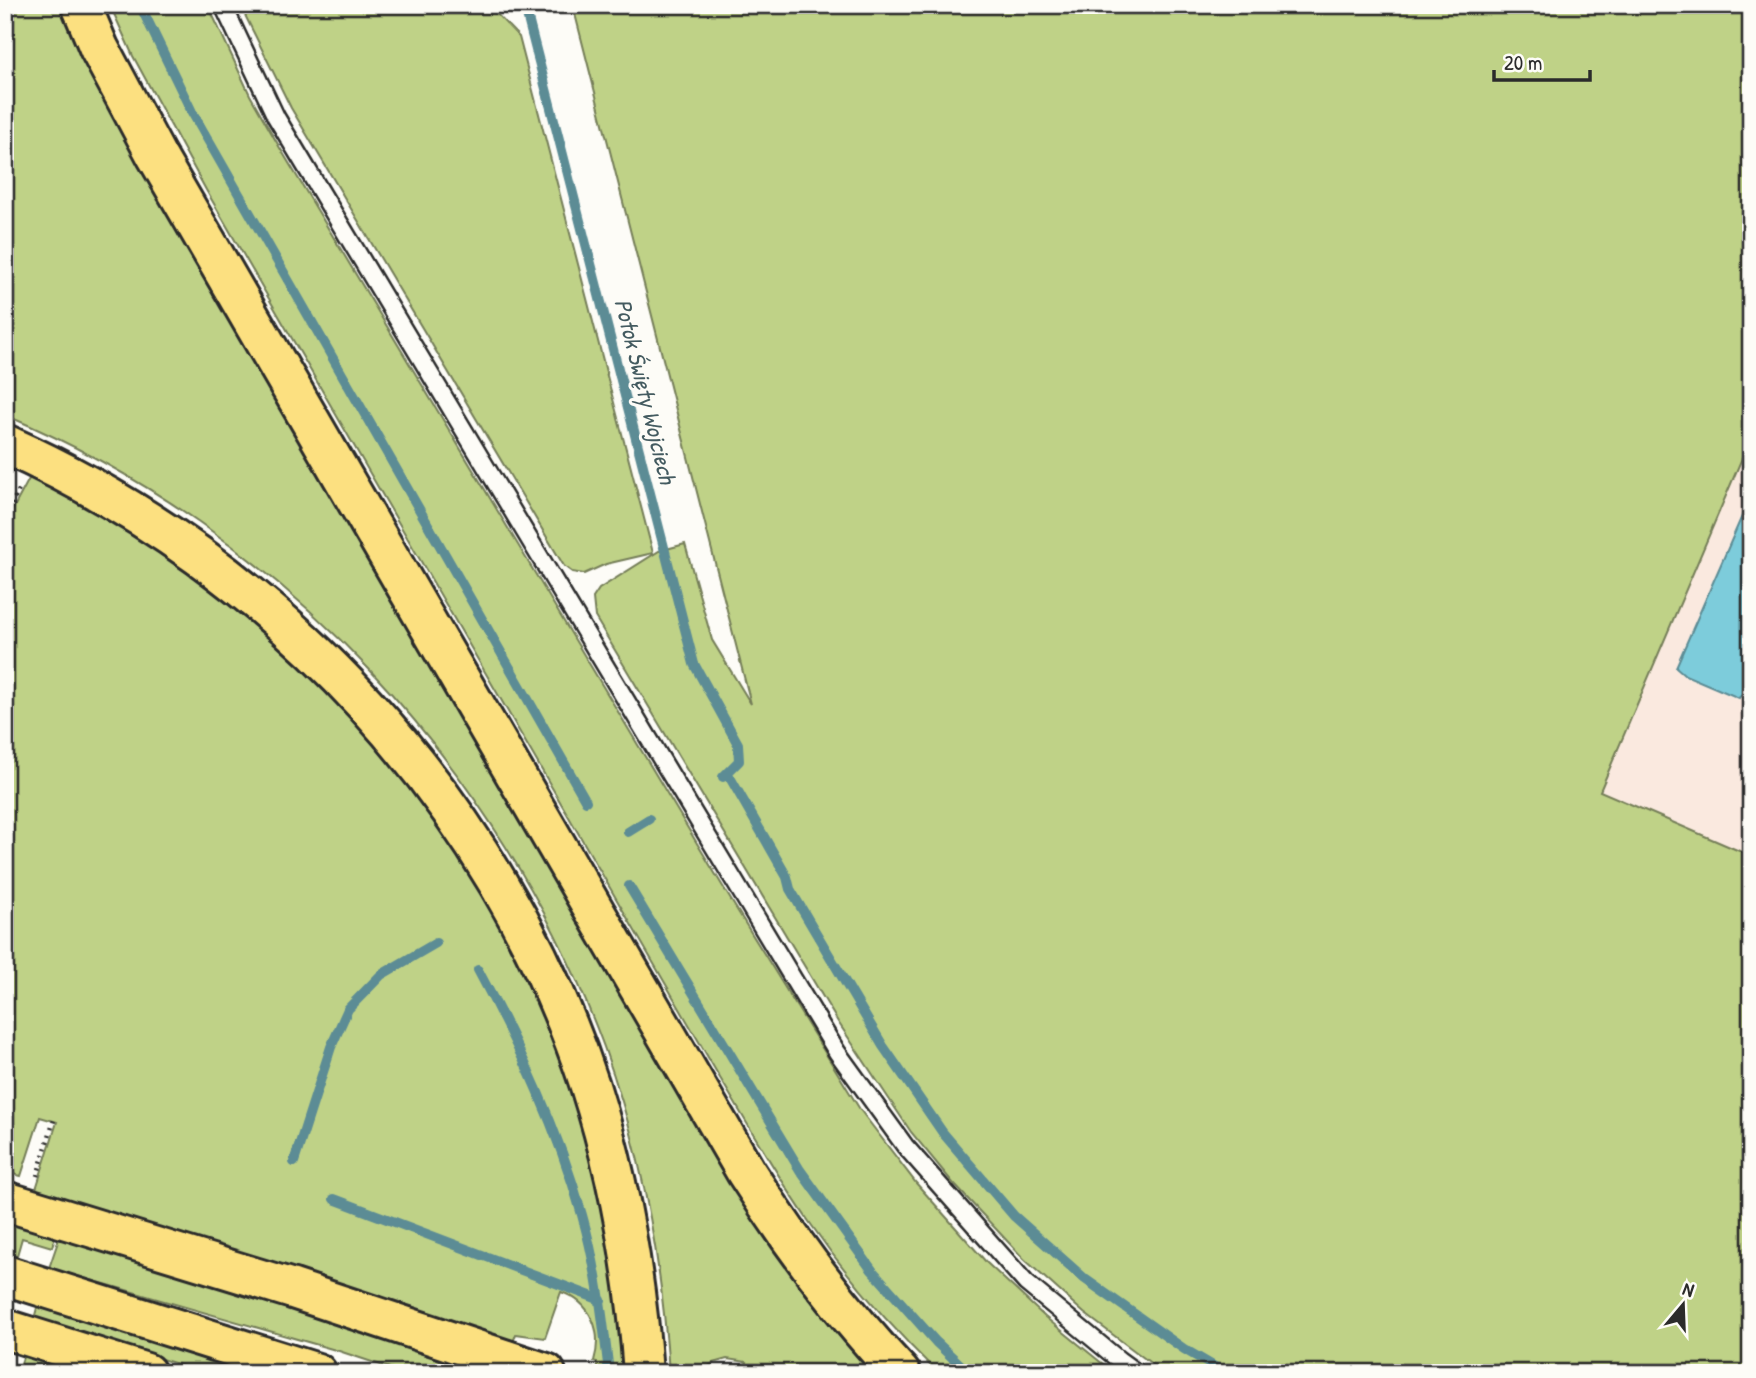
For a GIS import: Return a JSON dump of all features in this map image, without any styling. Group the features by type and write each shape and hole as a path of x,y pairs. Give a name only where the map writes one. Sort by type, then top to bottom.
{"highway":[{"path":"81,5 99,48 156,155 746,1172 776,1220 828,1292 900,1373"},
{"path":"5,444 62,471 121,504 184,545 255,598 315,652 374,713 460,823 493,875 534,951 563,1016 589,1085 608,1148 626,1230 635,1282 643,1373"},
{"path":"19,1195 545,1373"},
{"path":"5,1275 317,1373"},
{"path":"17,1332 146,1373"}],"lane":[{"path":"223,5 276,117 837,1052 905,1146 1026,1283 1138,1373"}],"path":[{"path":"5,517 22,485"},
{"path":"19,1195 54,1120"}],"shaded area":[{"path":"1751,437 1751,856 1600,791"}],"green space":[{"path":"5,5 62,5 78,43 180,235 737,1194 800,1287 873,1373 743,1373 747,1362 727,1359 713,1363 699,1373 669,1373 661,1290 648,1208 617,1087 604,1047 560,944 506,847 442,755 369,670 289,592 201,523 106,464 5,415"},
{"path":"110,5 208,5 250,95 280,148 734,905 861,1111 916,1183 987,1263 1045,1317 1114,1373 938,1373 870,1301 824,1243 786,1187 720,1078 206,190 133,56"},
{"path":"240,5 488,5 519,37 653,553 606,564 584,574 572,572 564,566 291,108"},
{"path":"1751,5 1751,437 1600,791 1751,856 1751,1373 1164,1373 1084,1313 1024,1259 953,1183 911,1132 838,1022 595,617 593,598 599,589 659,551 685,544 712,640 751,704 573,6"},
{"path":"30,477 159,551 260,626 316,678 368,734 416,794 460,858 499,924 533,993 575,1100 596,1177 611,1255 623,1373 597,1373 597,1362 594,1361 597,1339 592,1319 580,1303 561,1292 545,1338 516,1334 513,1342 36,1189 57,1122 40,1117 21,1176 5,1172 5,524"},
{"path":"5,1217 56,1232 52,1247 22,1238 5,1297"},
{"path":"63,1227 514,1373 405,1373 339,1351 49,1268"},
{"path":"38,1304 256,1373 206,1373 34,1319"},
{"path":"24,1354 81,1373 30,1373 32,1366 28,1365 25,1373 18,1373"}],"water":[{"path":"1749,500 1751,682 1739,698 1685,675 1676,667"}],"waterway":[{"path":"140,5 192,112 586,801"},
{"name":"Potok Święty Wojciech","path":"518,5 527,15 694,664 738,744 739,761 723,777"},
{"path":"728,774 787,877 790,889 883,1046 943,1133 1014,1216 1085,1279 1184,1349 1225,1373"},
{"name":"Potok Święty Wojciech","path":"628,832 649,819"},
{"path":"629,886 800,1170 872,1270 936,1342 969,1373"},
{"name":"Potok Święty Wojciech","path":"294,1162 331,1047 348,1009 381,975 436,943"},
{"path":"478,970 509,1029 562,1151 596,1274 609,1373"},
{"path":"334,1199 601,1300"}]}
